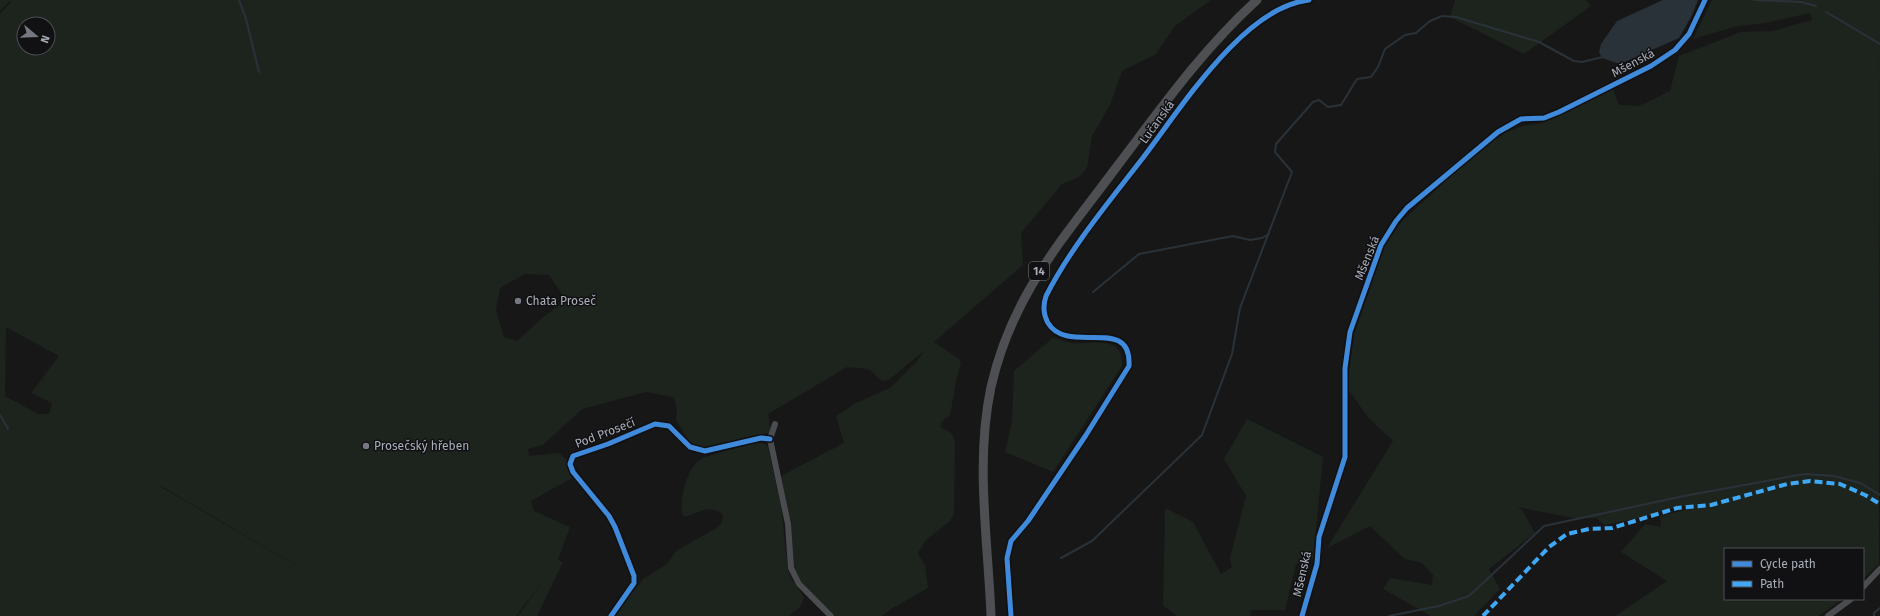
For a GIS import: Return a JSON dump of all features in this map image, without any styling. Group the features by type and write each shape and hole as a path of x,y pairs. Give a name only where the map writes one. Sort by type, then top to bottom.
{"main road":[{"name":"14","path":"991,616 985,531 984,440 991,387 1001,351 1012,322 1041,267 1166,101 1207,49 1257,0"}],"street":[{"name":"Lučanská","path":"1011,616 1007,558 1008,547 1015,535 1028,521 1129,366 1130,356 1127,347 1116,340 1102,337 1066,337 1053,330 1045,318 1044,311 1044,304 1050,288 1107,204 1182,103 1224,54 1240,38 1280,8 1295,2 1309,0"},
{"name":"Mšenská","path":"1302,616 1317,564 1319,537 1345,457 1345,376 1350,332 1380,245 1396,221 1407,208 1498,132 1521,119 1544,118 1559,112 1651,66 1675,50 1688,34 1704,0"},
{"name":"Pod Prosečí","path":"611,616 634,583 634,576 615,527 609,516 573,472 570,464 573,456 608,444 655,424 669,426 690,447 705,451 761,438 770,439"},
{"path":"775,424 770,439 788,524 791,568 798,584 831,616"},
{"path":"1864,586 1880,569"},
{"path":"1828,616 1850,600"}],"shaded area":[{"path":"0,0 1211,0 1175,26 1156,54 1122,71 1110,105 1092,136 1087,168 1079,177 1062,184 1021,233 1023,265 934,342 959,359 961,363 956,381 950,416 943,420 941,424 941,428 951,433 955,442 954,513 950,521 926,540 918,553 925,566 928,588 891,609 882,616 836,616 805,588 793,567 787,504 781,478 783,475 844,443 836,416 856,403 890,388 916,362 925,350 889,380 882,381 869,369 847,367 768,414 771,432 709,449 692,446 676,420 677,408 673,397 646,392 582,409 543,445 528,449 529,456 559,453 566,459 572,478 531,501 534,511 570,527 558,560 563,562 537,616 518,616 544,580 516,616 0,616 0,14 11,2 10,1 0,11","holes":["525,274 549,275 566,300 542,318 517,341 504,337 496,310 500,288","6,327 59,356 31,393 52,403 49,414 38,414 5,396","161,486 371,609 161,487"]},
{"path":"1455,0 1586,0 1591,6 1524,54 1450,17"},
{"path":"1663,0 1698,0 1691,17 1679,38 1620,64 1602,58 1599,52 1601,44 1617,21"},
{"path":"1712,0 1880,0 1879,564 1864,578 1864,548 1724,548 1724,600 1842,600 1818,616 1615,616 1667,581 1621,552 1645,524 1661,527 1660,516 1689,509 1686,506 1677,507 1640,518 1605,525 1596,518 1573,518 1517,507 1522,510 1535,533 1489,569 1500,589 1474,616 1431,616 1383,589 1390,578 1432,585 1433,575 1422,563 1405,559 1370,526 1327,548 1393,441 1368,417 1347,388 1354,335 1385,245 1403,220 1482,148 1507,132 1523,126 1543,123 1613,89 1619,105 1639,106 1670,91 1679,56 1741,32 1773,31 1812,20 1810,13 1766,23 1737,26 1693,39"},
{"path":"1053,338 1071,343 1096,342 1112,345 1118,349 1121,356 1122,366 1053,472 1005,452 1012,422 1014,371"},
{"path":"1247,419 1323,457 1313,559 1296,564 1285,610 1251,610 1250,616 1177,616 1163,605 1165,508 1193,522 1221,574 1232,567 1230,558 1246,496 1224,459"},
{"path":"756,442 766,444 768,447 781,505 788,570 792,580 804,597 801,606 789,616 614,616 643,579 667,564 676,551 718,527 722,522 723,515 719,511 709,509 699,511 685,517 682,513 683,491 692,468 702,458"}],"waterway":[{"path":"239,0 246,19 259,72"},
{"path":"1754,0 1801,2 1816,6"},
{"path":"1826,12 1880,44"},
{"path":"1061,558 1092,541 1202,435 1232,354 1240,308 1292,172 1275,152 1276,144 1313,102 1319,100 1328,107 1341,105 1357,79 1371,77 1378,67 1385,49 1405,35 1416,33 1430,21 1442,16 1456,17 1539,42 1574,61 1582,62 1603,57"},
{"path":"1093,292 1139,254 1233,236 1250,240 1262,238 1269,234"},
{"path":"0,415 8,429"},
{"path":"1389,616 1439,606 1469,596 1544,526 1684,496 1804,474 1834,476 1860,483 1880,495"},
{"path":"1874,616 1874,613 1880,608"}],"marked path":[{"path":"1483,616 1549,547 1567,534 1589,529 1612,528 1677,508 1711,505 1787,484 1810,481 1840,484 1865,495 1880,504"}],"cycle path":[{"path":"1011,616 1007,558 1011,541 1028,521 1086,435 1129,366 1127,351 1120,342 1110,338 1070,336 1057,332 1048,323 1044,313 1046,296 1078,243 1194,89 1215,64 1237,40 1260,21 1284,7 1309,0"},
{"path":"1302,616 1317,564 1319,537 1345,457 1345,368 1350,332 1381,245 1396,221 1407,208 1498,132 1521,119 1544,118 1559,112 1651,66 1675,50 1689,34 1705,0"},
{"path":"611,616 634,583 634,576 615,527 609,516 573,472 570,464 573,456 608,444 655,424 669,426 690,447 705,451 761,438 770,439"}],"place":[{"name":"Chata Proseč","path":"518,301"},
{"name":"Prosečský hřeben","path":"366,446"}]}
